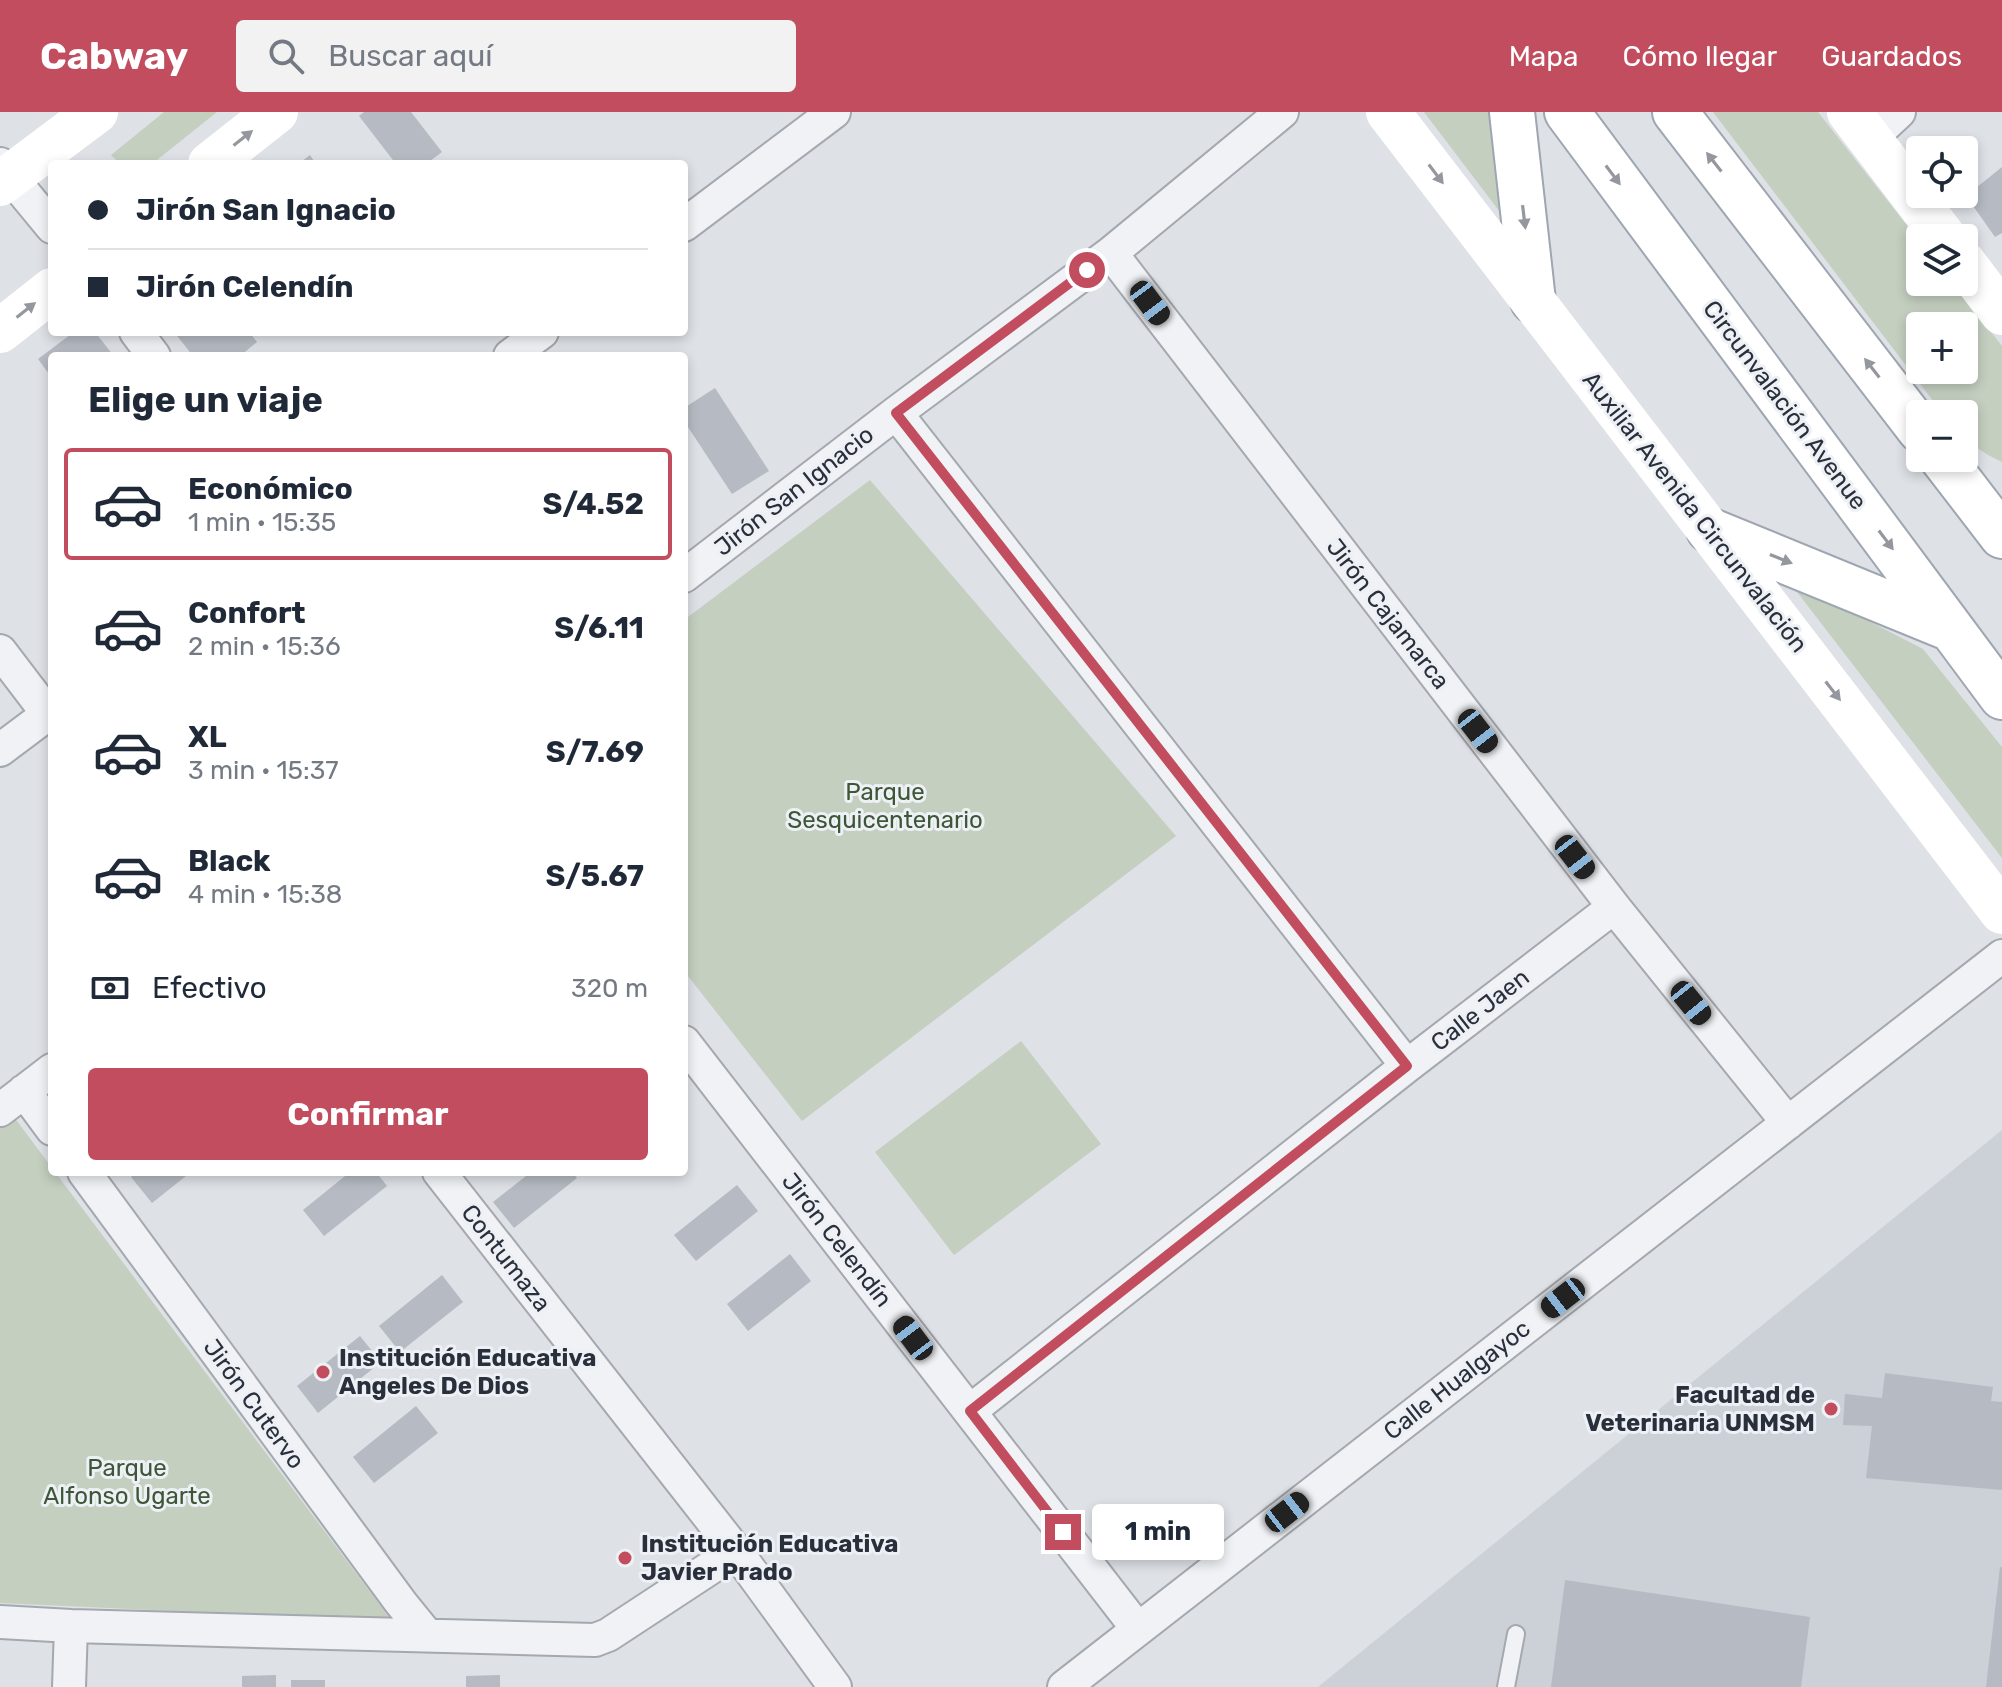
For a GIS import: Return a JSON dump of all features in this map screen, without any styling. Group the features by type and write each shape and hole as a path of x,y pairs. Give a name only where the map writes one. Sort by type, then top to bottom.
{"main road":[{"path":"3,175 96,112"},
{"path":"215,160 276,112"},
{"name":"Auxiliar Avenida Circunvalación","path":"1388,112 2002,912"},
{"path":"1512,112 1533,301"},
{"name":"Circunvalación Avenue","path":"1567,112 2002,697"},
{"path":"1675,112 1906,412"},
{"path":"1873,121 1936,224"},
{"path":"1978,281 2002,313"},
{"path":"0,331 48,293"},
{"path":"1978,471 2002,481"},
{"path":"1953,472 2002,536"},
{"path":"1709,530 1951,629"}],"street":[{"path":"688,222 834,112"},
{"name":"Jirón San Ignacio","path":"688,573 1111,253 1282,112"},
{"path":"3,175 48,223"},
{"name":"Jirón Cajamarca","path":"1111,253 1614,907 1788,1123"},
{"path":"515,352 537,336"},
{"path":"896,413 1407,1066"},
{"path":"0,651 48,710"},
{"path":"0,750 48,714"},
{"name":"Calle Jaen","path":"970,1411 1614,907"},
{"name":"Calle Hualgayoc","path":"1064,1687 2002,956"},
{"name":"Jirón Celendín","path":"688,1047 1137,1628"},
{"path":"48,1073 12,1101 48,1126"},
{"name":"Jirón Cutervo","path":"87,1176 427,1635"},
{"name":"Contumaza","path":"442,1176 736,1551 835,1687"},
{"path":"0,1622 595,1640 608,1635 736,1551"},
{"path":"69,1687 71,1626"}],"lane":[{"path":"1506,1687 1516,1634"}],"shaded area":[{"name":"Facultad de Veterinaria UNMSM","path":"2002,1130 2002,1687 1318,1687"}],"green space":[{"path":"164,112 217,112 157,160 116,160 111,155"},
{"path":"1424,112 1495,112 1522,241"},
{"path":"1713,112 1818,112 1906,224 1906,296 1963,296 1975,312 1906,312 1906,365"},
{"path":"1978,315 2002,346 2002,462 1978,448 1978,400 1932,400 1920,384 1978,384"},
{"name":"Parque Sesquicentenario","path":"870,480 1176,836 802,1121 688,976 688,617"},
{"path":"1787,579 1923,649 2002,747 2002,858"},
{"path":"1021,1041 1101,1144 954,1255 875,1152"},
{"name":"Parque Alfonso Ugarte","path":"11,1113 48,1163 48,1176 58,1176 392,1621 0,1603 0,1122"}],"building":[{"path":"364,112 411,112 442,152 431,160 393,160 359,116"},
{"path":"2002,167 2002,233 1995,237 1974,208 1978,208 1978,186"},
{"path":"69,336 98,336 111,352 48,352 48,373 38,359"},
{"path":"177,336 252,336 257,342 245,352 190,352"},
{"path":"715,388 769,471 732,494 688,427 688,405"},
{"path":"132,1176 186,1176 152,1203"},
{"path":"345,1176 379,1176 387,1186 324,1236 303,1210"},
{"path":"526,1176 577,1178 514,1228 493,1202"},
{"path":"737,1185 758,1211 696,1261 674,1235"},
{"path":"790,1254 811,1281 748,1331 727,1304"},
{"path":"442,1275 463,1302 400,1352 379,1326"},
{"path":"360,1336 381,1362 318,1413 297,1386"},
{"path":"1885,1373 1993,1387 1991,1401 2002,1402 2002,1490 1866,1478 1872,1426 1843,1425 1845,1394 1882,1398"},
{"path":"416,1406 438,1433 374,1483 353,1457"},
{"path":"2000,1567 2002,1687 1986,1687"},
{"path":"1565,1580 1810,1617 1801,1687 1551,1687"},
{"path":"276,1675 276,1687 242,1687 242,1676"},
{"path":"500,1675 500,1687 466,1687 466,1676"},
{"path":"291,1680 325,1680 325,1687 291,1687"}],"place":[{"name":"Institución Educativa Angeles De Dios","path":"323,1372"},
{"name":"Facultad de Veterinaria UNMSM","path":"1831,1409"},
{"name":"Institución Educativa Javier Prado","path":"625,1558"}],"route":[{"path":"1063,1532 970,1411 1407,1066 896,413 1087,270"}]}
